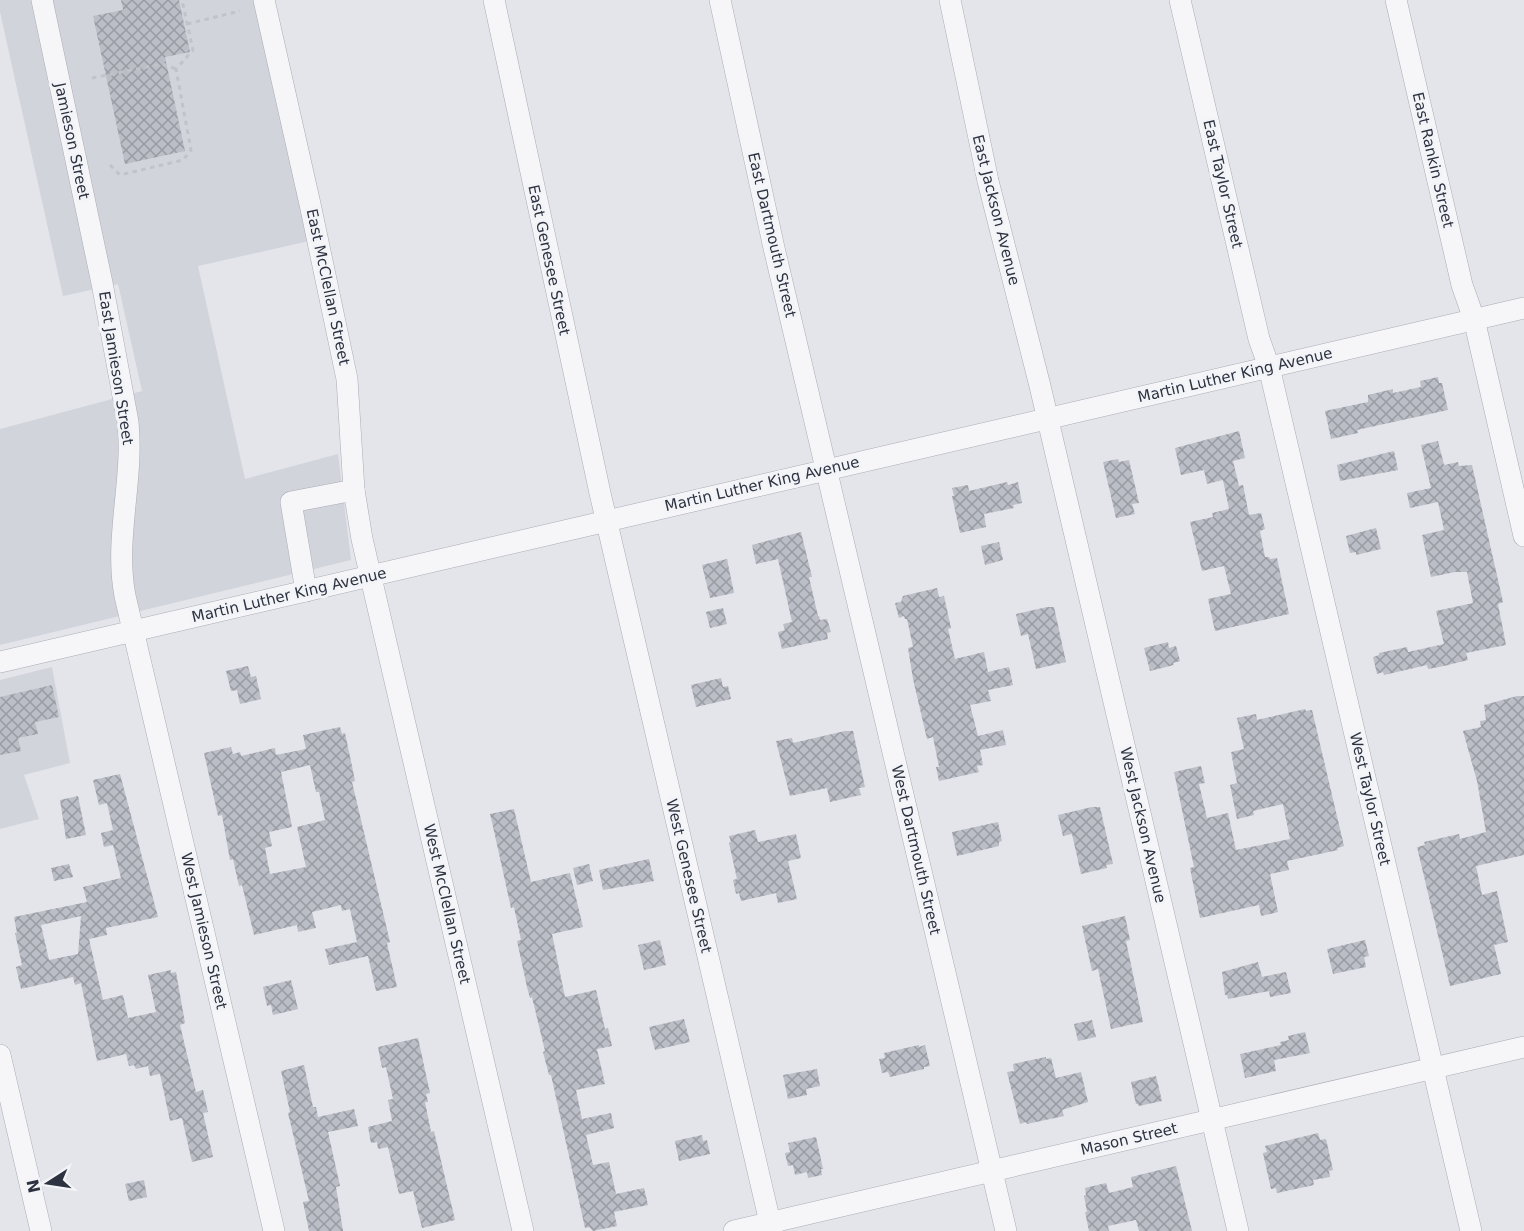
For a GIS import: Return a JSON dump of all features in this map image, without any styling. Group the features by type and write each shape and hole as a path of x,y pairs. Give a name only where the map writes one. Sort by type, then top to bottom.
{"street":[{"name":"Jamieson Street","path":"42,0 102,283"},
{"name":"East McClellan Street","path":"264,0 313,215 347,379 354,490 370,576"},
{"name":"East Genesee Street","path":"494,0 606,520"},
{"name":"East Dartmouth Street","path":"720,0 774,248 827,470"},
{"name":"East Jackson Avenue","path":"950,0 990,190 1048,418"},
{"name":"East Taylor Street","path":"1180,0 1259,339 1269,367"},
{"name":"East Rankin Street","path":"1396,0 1462,285 1474,319 1524,536"},
{"name":"East Jamieson Street","path":"102,283 125,402 130,443 121,552 123,585 134,631"},
{"name":"Martin Luther King Avenue","path":"0,662 1524,308"},
{"name":"West Taylor Street","path":"1269,367 1471,1231"},
{"name":"West Jackson Avenue","path":"1048,418 1238,1231"},
{"name":"West Dartmouth Street","path":"827,470 1006,1231"},
{"path":"306,591 291,502 354,490"},
{"name":"West Genesee Street","path":"606,520 771,1227"},
{"name":"West McClellan Street","path":"370,576 523,1231"},
{"name":"West Jamieson Street","path":"134,631 274,1231"},
{"name":"Mason Street","path":"734,1231 771,1227 991,1171 1524,1047"},
{"path":"0,1055 41,1231"}],"path":[{"path":"176,69 193,50 182,0"},
{"path":"187,24 240,11"},
{"path":"92,78 162,64 176,69"},
{"path":"110,165 120,174 183,160 191,150 176,69"}],"shaded area":[{"path":"0,0 255,0 309,241 198,266 245,479 338,454 351,560 0,645 0,429 142,391 118,284 63,296 0,12"},
{"path":"52,667 70,763 24,775 39,819 0,829 0,680"}],"building":[{"path":"121,0 179,0 190,52 165,57 185,151 125,164 93,16 123,10"},
{"path":"1438,377 1439,383 1442,383 1448,410 1357,430 1358,433 1331,439 1325,411 1368,402 1368,395 1393,389 1393,393 1421,387 1420,381"},
{"path":"1239,431 1245,458 1233,461 1239,486 1243,485 1249,515 1261,513 1265,529 1260,531 1265,557 1277,558 1289,614 1215,631 1208,599 1231,594 1224,566 1202,571 1190,522 1213,517 1212,513 1229,509 1223,480 1207,484 1204,470 1181,475 1175,448"},
{"path":"1438,441 1444,465 1458,462 1459,466 1472,465 1503,602 1498,604 1506,645 1466,653 1468,660 1444,666 1428,669 1427,665 1384,675 1383,672 1377,674 1373,657 1379,653 1407,647 1408,652 1444,644 1436,611 1473,603 1467,572 1431,577 1422,535 1444,530 1438,502 1410,508 1407,493 1431,488 1421,445"},
{"path":"1394,451 1398,470 1340,481 1337,465"},
{"path":"1118,459 1119,462 1129,460 1139,503 1132,504 1135,514 1116,518 1103,462"},
{"path":"1007,482 1008,485 1018,482 1022,503 1013,505 1014,508 984,514 986,527 960,533 952,488 968,485 969,491"},
{"path":"1376,528 1381,549 1356,555 1356,552 1350,553 1346,536"},
{"path":"801,532 812,577 809,577 818,616 820,620 827,619 831,632 827,633 828,639 782,649 778,632 785,630 783,624 792,622 778,559 756,564 752,545"},
{"path":"999,542 1003,560 985,565 981,546"},
{"path":"727,559 734,593 710,598 702,565"},
{"path":"937,588 939,597 944,596 955,659 984,652 988,672 1009,667 1013,685 988,690 991,701 970,705 978,736 1003,730 1006,745 980,750 983,765 977,766 979,772 939,781 936,767 939,767 933,737 927,739 913,679 908,648 913,647 907,619 904,616 899,618 895,603 901,602 903,596"},
{"path":"1054,607 1066,662 1036,669 1028,634 1021,636 1016,614"},
{"path":"723,608 727,624 710,628 706,612"},
{"path":"1168,642 1169,648 1176,646 1180,661 1173,663 1174,665 1150,671 1144,648"},
{"path":"248,666 251,677 256,676 261,699 240,704 237,690 231,691 226,671"},
{"path":"721,678 723,687 728,686 731,699 696,707 691,685"},
{"path":"52,685 59,717 35,722 38,734 18,738 21,751 0,755 0,697"},
{"path":"1524,696 1524,855 1476,866 1482,895 1497,891 1508,942 1494,945 1501,974 1450,986 1417,847 1425,845 1424,842 1459,834 1460,839 1486,832 1477,781 1463,731 1481,727 1480,721 1486,720 1484,705"},
{"path":"1305,709 1306,711 1312,710 1344,846 1337,848 1338,850 1287,861 1289,870 1270,874 1278,912 1261,916 1259,905 1200,918 1190,868 1194,867 1174,772 1201,766 1205,783 1199,784 1207,818 1228,813 1236,850 1290,839 1283,804 1253,811 1254,815 1237,819 1230,785 1237,783 1231,752 1244,749 1237,718 1256,714 1257,720"},
{"path":"340,727 342,734 345,733 355,781 352,782 390,942 387,943 397,987 376,991 368,956 329,965 325,949 357,942 350,909 342,911 341,905 312,912 316,928 298,932 297,925 254,935 242,885 239,886 233,859 230,860 222,815 218,816 204,753 231,747 233,754 240,752 241,756 275,748 276,755 306,749 303,735","holes":["310,765 316,792 319,792 325,820 297,827 306,867 270,874 265,848 272,846 269,832 292,827 281,772"]},
{"path":"853,731 865,787 859,788 861,795 830,802 827,788 790,796 776,741 792,738 793,743"},
{"path":"120,774 158,917 106,928 107,935 89,939 103,1000 123,995 128,1018 156,1012 148,975 171,970 171,973 176,972 185,1023 180,1025 196,1092 203,1090 208,1112 203,1113 213,1157 192,1162 182,1118 170,1121 160,1074 150,1076 148,1066 136,1069 134,1065 129,1066 126,1054 97,1061 81,983 75,985 73,977 21,989 16,967 22,965 14,917 87,902 83,887 121,878 113,845 104,847 101,833 113,830 107,803 99,805 93,780","holes":["81,916 78,954 49,960 41,925"]},
{"path":"78,796 86,835 66,839 60,800"},
{"path":"1100,807 1113,864 1106,865 1107,868 1081,874 1072,834 1063,836 1058,815"},
{"path":"514,809 531,882 570,873 583,927 552,934 565,997 596,990 605,1029 608,1028 612,1046 597,1049 605,1084 576,1090 582,1119 611,1113 614,1128 586,1135 593,1165 609,1162 616,1194 644,1188 648,1205 614,1212 617,1226 593,1231 589,1227 585,1228 551,1075 549,1075 543,1052 545,1051 532,997 530,998 527,987 517,941 521,940 514,907 511,908 490,814"},
{"path":"998,822 1002,841 999,842 999,846 957,856 952,832"},
{"path":"755,830 758,842 796,834 801,858 788,861 797,899 778,903 776,893 741,901 739,893 736,894 733,880 737,879 729,836"},
{"path":"649,859 654,881 603,890 599,870"},
{"path":"69,864 73,877 54,881 51,868"},
{"path":"589,864 593,881 577,885 573,868"},
{"path":"1125,916 1130,940 1126,941 1143,1022 1111,1029 1098,969 1092,971 1082,926"},
{"path":"660,940 666,965 644,970 638,945"},
{"path":"1365,940 1369,956 1364,957 1366,967 1333,974 1327,949"},
{"path":"1258,962 1262,977 1286,972 1291,993 1270,997 1269,991 1228,999 1225,995 1222,972"},
{"path":"291,980 298,1009 273,1015 271,1005 267,1006 263,987"},
{"path":"684,1019 690,1042 655,1050 649,1027"},
{"path":"1092,1020 1096,1037 1078,1041 1074,1024"},
{"path":"1305,1032 1310,1053 1274,1060 1276,1071 1245,1078 1240,1054 1281,1045 1280,1042 1289,1040 1288,1036"},
{"path":"418,1038 430,1093 426,1094 428,1102 425,1102 431,1132 434,1131 455,1220 422,1228 413,1191 399,1194 388,1147 378,1149 377,1142 371,1143 368,1127 392,1121 388,1100 393,1099 386,1067 382,1068 378,1047"},
{"path":"919,1045 919,1047 925,1045 930,1066 890,1077 888,1072 882,1073 879,1059 885,1058 884,1053"},
{"path":"1046,1057 1046,1059 1051,1058 1056,1078 1081,1072 1088,1102 1062,1110 1064,1116 1020,1124 1007,1072 1014,1071 1013,1064"},
{"path":"304,1065 313,1107 316,1107 318,1117 354,1109 358,1126 328,1132 340,1186 336,1187 343,1231 309,1231 303,1202 309,1201 288,1113 290,1112 281,1071"},
{"path":"817,1069 820,1086 806,1089 807,1095 788,1099 783,1075"},
{"path":"1156,1076 1162,1101 1139,1106 1136,1104 1131,1082"},
{"path":"1318,1133 1320,1140 1326,1139 1333,1170 1329,1171 1330,1177 1313,1180 1314,1185 1277,1193 1276,1188 1271,1189 1263,1153 1267,1152 1265,1146"},
{"path":"702,1135 703,1141 707,1140 710,1154 679,1161 675,1141"},
{"path":"816,1137 823,1169 821,1169 822,1175 808,1178 807,1172 795,1175 793,1165 788,1166 785,1153 790,1152 788,1143"},
{"path":"1176,1166 1192,1231 1139,1231 1136,1220 1108,1226 1109,1231 1089,1231 1085,1212 1087,1212 1085,1188 1106,1183 1109,1193 1133,1187 1131,1177"},
{"path":"144,1180 147,1197 129,1201 125,1184"}]}
